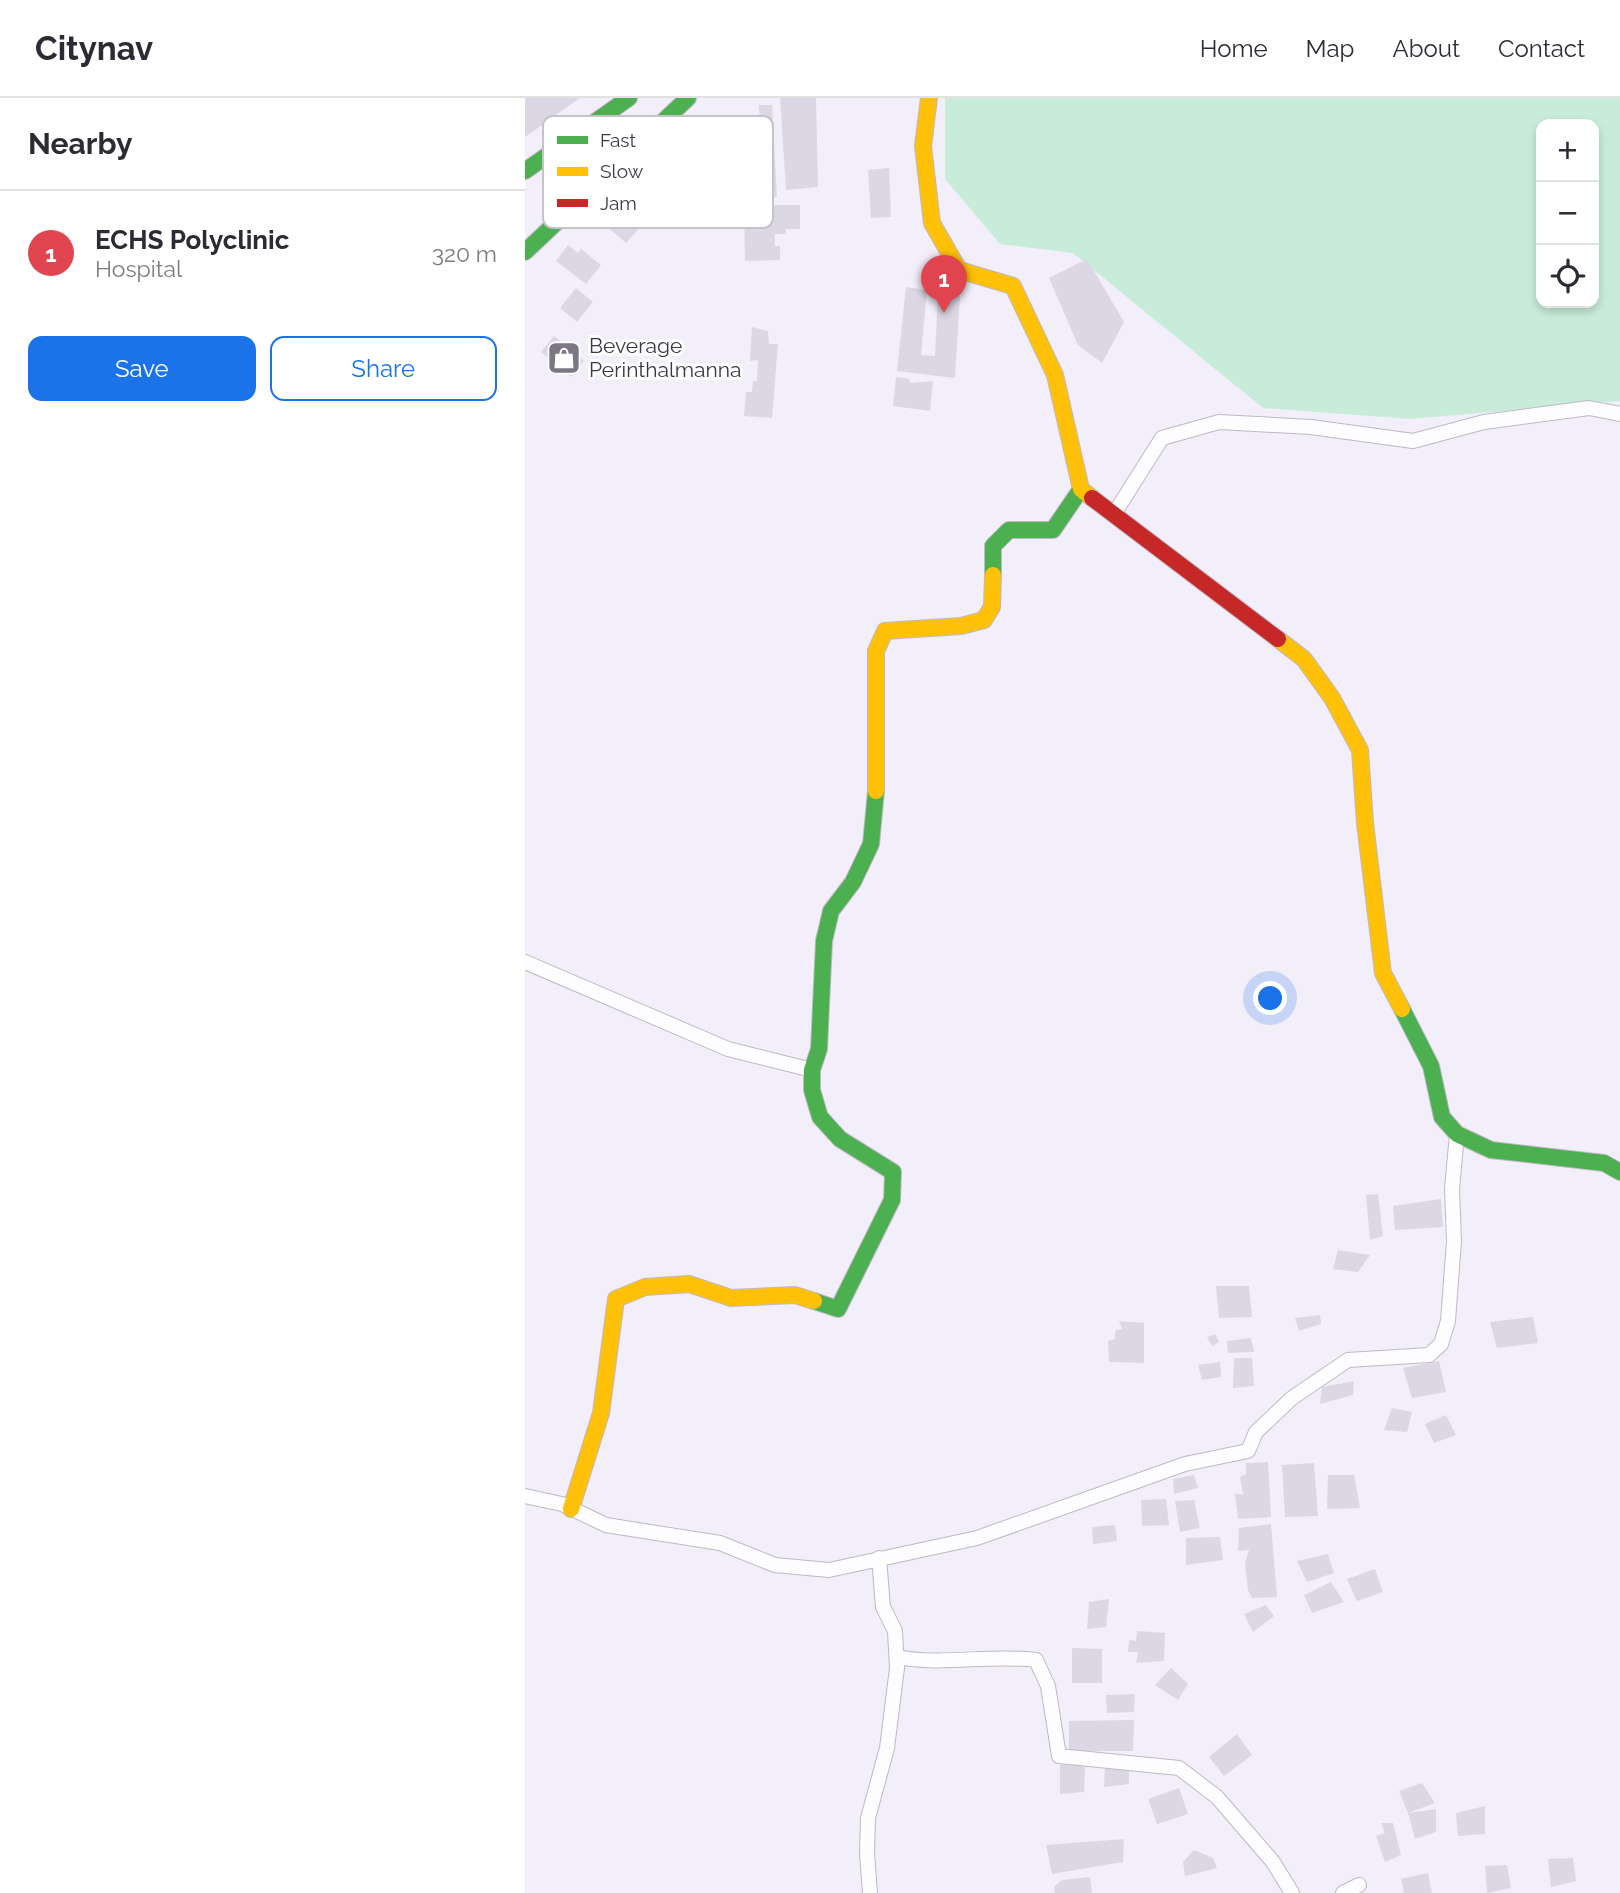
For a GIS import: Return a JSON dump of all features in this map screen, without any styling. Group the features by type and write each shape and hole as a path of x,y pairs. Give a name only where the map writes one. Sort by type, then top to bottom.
{"main road":[{"path":"603,116 629,98"},
{"path":"667,116 688,98"},
{"path":"929,98 923,146 932,223 959,270 1013,286 1055,375 1081,489 1304,659 1332,698 1360,750 1365,823 1383,973 1431,1066 1442,1117 1457,1134 1491,1150 1604,1163 1620,1172"},
{"path":"525,171 543,158"},
{"path":"525,252 550,228"},
{"path":"571,1509 601,1413 615,1299 645,1287 689,1284 702,1286 731,1298 795,1295 838,1309 892,1200 893,1172 840,1139 820,1117 812,1090 812,1070 819,1049 824,941 831,911 853,882 871,844 876,797 876,651 885,631 961,625 984,620 992,607 993,547 1009,530 1053,530 1081,489"}],"street":[{"path":"1114,514 1162,438 1219,422 1311,427 1413,441 1484,422 1589,408 1620,414"},
{"path":"525,962 728,1049 812,1070"},
{"path":"525,1496 571,1509 606,1525 720,1543 775,1565 829,1570 977,1538 1185,1464 1248,1451 1256,1432 1292,1398 1348,1360 1429,1355 1441,1344 1448,1321 1454,1241 1452,1189 1457,1134"},
{"path":"870,1893 868,1818 894,1708 897,1657 895,1631 883,1607 879,1558"},
{"path":"897,1657 925,1662 1006,1656 1036,1660 1048,1686 1059,1756 1179,1768 1217,1797 1273,1862 1292,1893"},
{"path":"1343,1893 1359,1885"}],"green space":[{"path":"945,98 1620,98 1620,401 1410,419 1263,408 1073,253 1000,244 945,179"}],"building":[{"path":"525,98 580,98 555,116 543,116 543,124 525,137"},
{"path":"780,98 816,98 818,187 786,190"},
{"path":"759,105 772,105 773,116 760,116"},
{"path":"773,123 777,197 773,197"},
{"path":"889,168 891,217 871,218 868,170"},
{"path":"773,205 800,205 800,229 786,229 786,234 775,234 775,246 780,246 780,260 745,261 744,228 773,228"},
{"path":"609,228 639,228 626,243"},
{"path":"568,245 578,253 581,249 601,265 586,284 556,261"},
{"path":"1087,259 1124,322 1102,363 1078,345 1049,278"},
{"path":"906,287 927,290 921,355 935,356 938,294 960,296 955,378 897,371"},
{"path":"576,288 593,302 577,322 560,308"},
{"path":"752,327 768,331 769,344 778,344 772,418 744,416 746,392 752,392 753,381 757,381 758,360 750,361"},
{"name":"Beverage Perinthalmanna","path":"554,336 584,361 571,377 541,352"},
{"path":"896,377 909,379 910,383 933,381 930,411 893,406"},
{"path":"1378,1194 1383,1236 1370,1240 1366,1195"},
{"path":"1441,1199 1443,1227 1395,1230 1393,1206"},
{"path":"1338,1250 1370,1255 1358,1272 1333,1269"},
{"path":"1216,1286 1249,1286 1252,1317 1219,1318"},
{"path":"1320,1315 1321,1324 1299,1331 1295,1318"},
{"path":"1533,1317 1538,1343 1497,1348 1490,1322"},
{"path":"1119,1321 1144,1323 1144,1363 1109,1362 1108,1341 1115,1339 1115,1331 1122,1329"},
{"path":"1215,1334 1219,1342 1212,1346 1207,1337"},
{"path":"1251,1338 1254,1352 1228,1353 1227,1341"},
{"path":"1234,1358 1252,1358 1254,1386 1233,1388"},
{"path":"1439,1361 1446,1392 1412,1398 1403,1368"},
{"path":"1220,1362 1221,1377 1202,1380 1198,1365"},
{"path":"1354,1381 1353,1395 1320,1404 1322,1387"},
{"path":"1392,1408 1412,1412 1407,1432 1384,1430"},
{"path":"1446,1415 1456,1435 1434,1443 1425,1424"},
{"path":"1268,1462 1271,1517 1238,1519 1235,1494 1243,1494 1240,1477 1246,1474 1246,1463"},
{"path":"1314,1463 1318,1516 1285,1517 1282,1465"},
{"path":"1194,1475 1198,1488 1174,1494 1173,1479"},
{"path":"1328,1475 1354,1475 1360,1508 1327,1509"},
{"path":"1166,1499 1169,1525 1142,1526 1141,1500"},
{"path":"1194,1500 1200,1528 1180,1532 1175,1501"},
{"path":"1271,1524 1277,1597 1252,1598 1248,1590 1245,1563 1249,1550 1238,1551 1239,1528"},
{"path":"1115,1525 1117,1541 1093,1544 1092,1527"},
{"path":"1220,1537 1223,1560 1186,1565 1186,1538"},
{"path":"1328,1554 1334,1573 1307,1582 1297,1561"},
{"path":"1375,1569 1383,1592 1357,1601 1347,1579"},
{"path":"1331,1582 1344,1602 1312,1613 1304,1595"},
{"path":"1109,1599 1106,1627 1087,1629 1089,1602"},
{"path":"1266,1605 1274,1616 1253,1632 1244,1614"},
{"path":"1137,1631 1165,1633 1164,1661 1136,1663 1138,1652 1128,1652 1129,1640 1136,1641"},
{"path":"1072,1648 1102,1649 1102,1683 1072,1683"},
{"path":"1171,1668 1188,1684 1178,1700 1155,1685"},
{"path":"1135,1694 1134,1712 1107,1713 1106,1695"},
{"path":"1134,1720 1133,1751 1069,1751 1069,1721"},
{"path":"1237,1734 1252,1755 1224,1776 1209,1757"},
{"path":"1060,1765 1085,1765 1084,1792 1060,1794"},
{"path":"1105,1767 1129,1769 1129,1784 1104,1787"},
{"path":"1422,1783 1435,1803 1408,1813 1399,1791"},
{"path":"1179,1788 1188,1814 1157,1824 1148,1799"},
{"path":"1485,1806 1485,1834 1458,1836 1456,1813"},
{"path":"1436,1809 1436,1832 1415,1839 1408,1813"},
{"path":"1381,1823 1393,1823 1401,1855 1385,1862 1376,1836 1385,1833"},
{"path":"1124,1839 1123,1862 1052,1874 1046,1845"},
{"path":"1194,1850 1213,1858 1217,1868 1185,1876 1183,1862"},
{"path":"1573,1858 1576,1881 1551,1887 1548,1859"},
{"path":"1507,1865 1511,1888 1487,1893 1485,1866"},
{"path":"1428,1873 1432,1893 1404,1893 1401,1879"},
{"path":"1090,1877 1092,1893 1055,1893 1054,1887 1062,1880"}],"traffic: fast":[{"path":"603,116 629,98"},
{"path":"669,116 688,98"},
{"path":"525,171 543,158"},
{"path":"525,252 550,228"},
{"path":"993,575 993,546 1009,530 1053,530 1081,489"},
{"path":"814,1301 838,1309 892,1200 893,1172 840,1139 820,1117 812,1090 812,1070 819,1049 824,941 831,911 853,882 871,844 876,791"},
{"path":"1402,1009 1431,1066 1442,1117 1457,1134 1491,1150 1604,1163 1620,1172"}],"traffic: slow":[{"path":"929,98 923,146 932,223 959,270 1013,286 1055,375 1081,489 1092,498"},
{"path":"876,791 876,651 885,631 961,626 984,620 992,607 993,575"},
{"path":"1278,639 1304,659 1332,698 1360,750 1365,823 1383,973 1402,1009"},
{"path":"571,1509 601,1413 616,1299 645,1287 689,1284 731,1298 795,1295 814,1301"}],"traffic: jam":[{"path":"1092,498 1278,639"}],"place":[{"name":"ECHS Polyclinic","path":"944,313"},
{"name":"Beverage Perinthalmanna","path":"564,358"}]}
